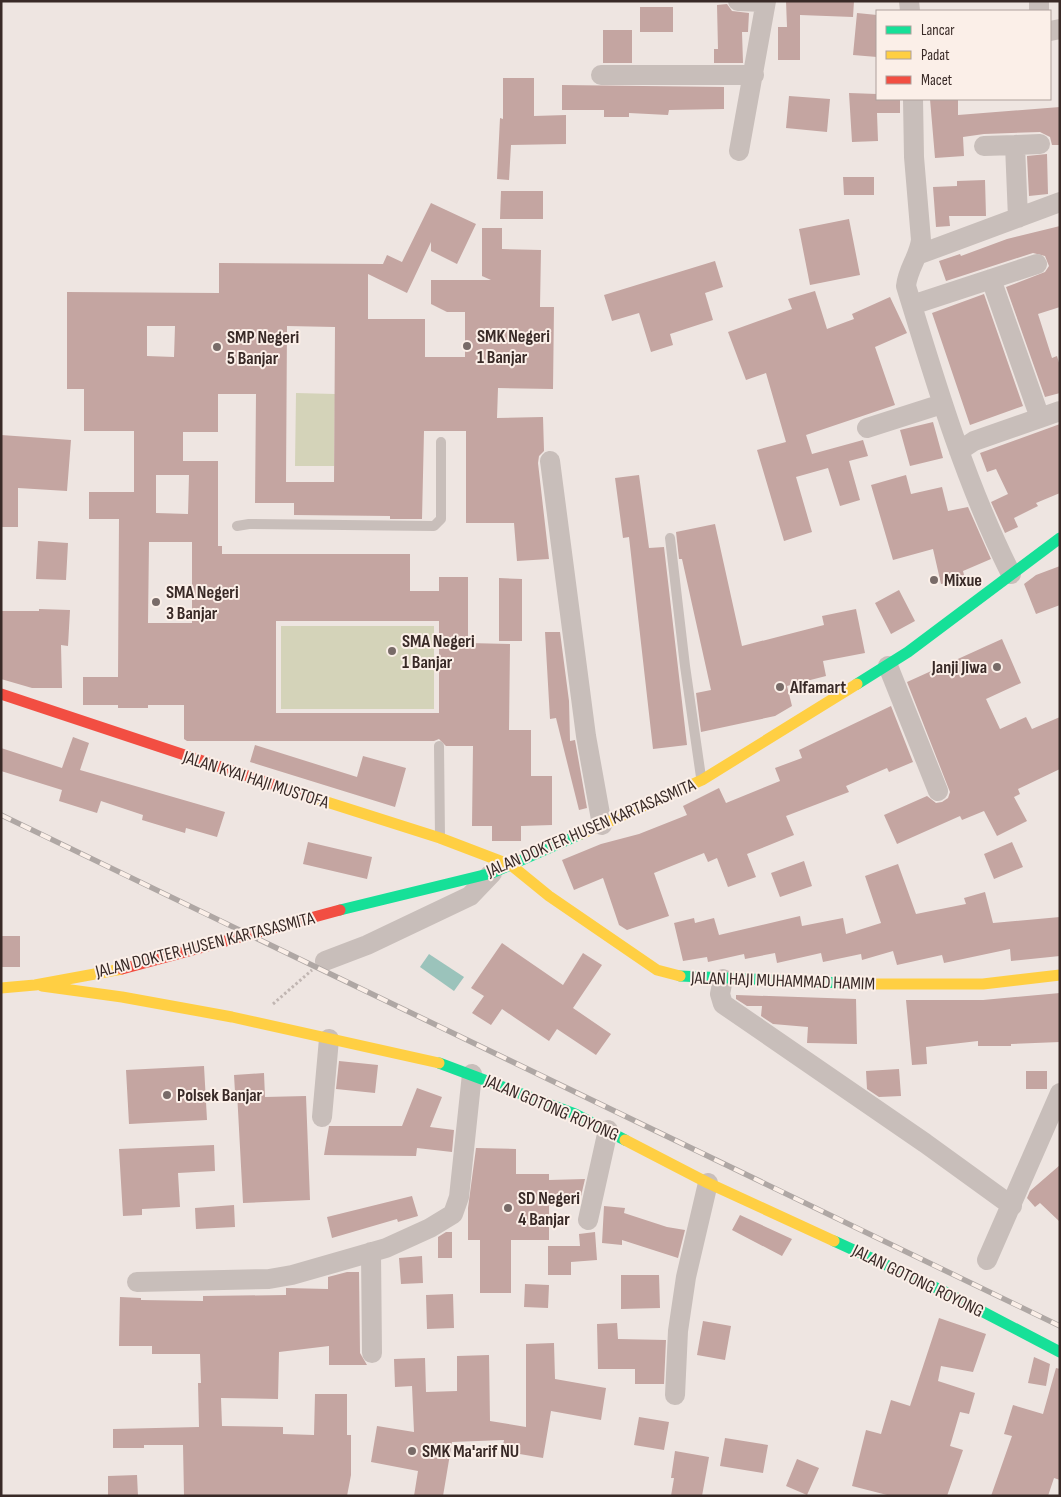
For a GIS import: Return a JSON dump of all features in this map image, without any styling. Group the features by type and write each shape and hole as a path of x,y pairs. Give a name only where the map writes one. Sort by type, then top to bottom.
{"street":[{"path":"738,1 766,2 739,152"},
{"path":"601,75 754,75"},
{"path":"913,100 914,157 921,240 920,254 908,272 906,286 942,404 981,512 1011,574"},
{"path":"984,146 1040,144"},
{"path":"1015,145 1018,218"},
{"path":"920,254 1060,202"},
{"path":"912,306 1037,264"},
{"path":"991,279 1040,418"},
{"path":"867,428 942,404"},
{"path":"959,451 974,440 1060,411"},
{"path":"550,462 586,736 602,825"},
{"name":"JALAN DOKTER HUSEN KARTASASMITA","path":"1,988 35,985 122,968 340,910 492,873 702,780 888,666 1060,538"},
{"path":"888,666 938,791"},
{"name":"JALAN KYAI HAJI MUSTOFA","path":"1,694 237,774 440,838 510,865"},
{"name":"JALAN HAJI MUHAMMAD HAMIM","path":"510,865 549,896 657,970 688,978 891,985 983,984 1060,975"},
{"path":"325,961 366,945 470,896 492,873"},
{"path":"723,979 720,994 723,1004 925,1143 1012,1206"},
{"name":"JALAN GOTONG ROYONG","path":"35,985 122,997 253,1021 423,1058 472,1074 575,1114 708,1183 942,1291 1060,1352"},
{"path":"322,1117 329,1039"},
{"path":"137,1282 269,1279 386,1248 430,1228 453,1214 460,1197 472,1074"},
{"path":"987,1260 1060,1093"},
{"path":"588,1220 608,1130"},
{"path":"676,1395 678,1330 686,1277 708,1183"},
{"path":"371,1252 372,1353"}],"lane":[{"path":"237,526 249,524 434,526 441,519 441,442"},
{"path":"670,538 685,666 702,780"},
{"path":"438,746 440,838"}],"path":[{"path":"253,1021 325,961"}],"green space":[{"path":"296,393 335,394 334,466 295,466"},
{"path":"281,626 434,626 434,709 281,709"}],"water":[{"path":"429,954 464,977 454,991 420,967"}],"building":[{"path":"786,1 854,1 853,17 800,15 800,60 778,60 778,27 787,27"},
{"path":"727,4 732,11 749,13 748,32 742,32 743,63 714,63 714,49 718,49 717,5"},
{"path":"640,7 673,7 673,32 640,32"},
{"path":"857,13 876,15 876,57 853,55"},
{"path":"603,30 632,30 632,63 603,63"},
{"path":"503,78 534,78 534,116 566,115 566,144 511,145 509,180 497,179 500,118 503,119"},
{"path":"562,85 724,87 724,109 669,110 668,115 629,113 629,117 604,117 604,110 562,110"},
{"path":"849,93 876,94 876,100 900,100 900,113 877,113 878,141 852,142"},
{"path":"789,96 830,99 827,132 786,128"},
{"path":"930,100 958,100 958,115 1060,107 1060,145 1052,145 1050,137 1040,132 984,134 963,137 964,156 935,158"},
{"path":"1047,154 1048,194 1029,196 1027,156"},
{"path":"843,177 874,177 874,195 844,195"},
{"path":"985,180 986,216 949,216 950,226 936,227 933,187 957,186 957,181"},
{"path":"501,191 543,191 543,219 500,219"},
{"path":"431,203 476,224 457,264 431,251 431,242 407,293 368,274 368,319 425,319 425,357 465,357 465,312 447,312 431,304 431,280 491,280 482,276 482,228 502,228 502,249 541,250 540,307 554,307 553,389 498,388 497,418 543,417 544,451 539,456 538,463 549,559 517,561 514,523 466,523 466,431 424,431 422,519 390,519 390,516 294,515 294,503 255,503 256,394 218,394 218,432 183,432 183,461 218,461 218,546 222,546 222,554 410,554 410,591 439,591 439,577 468,577 468,643 510,644 509,730 531,730 531,776 552,776 552,825 521,826 521,841 492,841 492,826 472,826 473,746 446,746 439,739 434,741 187,741 184,739 184,705 148,705 148,708 118,708 118,705 83,705 83,677 118,677 119,519 89,519 89,492 134,492 134,431 84,431 84,389 67,389 67,292 219,293 219,263 383,264 387,255 402,262","holes":["147,326 175,326 174,357 147,356","287,326 335,327 334,482 286,482","156,475 189,475 188,514 156,513","149,542 192,542 192,623 148,623","276,621 439,621 439,713 276,713"]},
{"path":"849,219 860,275 810,285 799,229"},
{"path":"1060,226 1060,307 1038,314 1052,358 1057,356 1060,366 1060,393 1045,397 1006,287 1045,272 1049,266 1045,256 1033,253 946,281 939,261 960,254 961,256 1007,239"},
{"path":"715,261 723,287 705,293 713,320 670,334 673,345 651,352 639,313 612,321 604,295"},
{"path":"815,291 827,329 854,319 852,314 890,297 907,333 875,347 895,405 806,435 812,454 863,440 868,456 849,461 860,500 840,506 828,468 796,477 812,532 784,541 757,450 786,442 766,373 746,380 728,332 792,309 788,299"},
{"path":"984,294 1023,406 970,425 932,313"},
{"path":"933,422 943,458 910,466 900,430"},
{"path":"1060,424 1060,493 1036,503 1038,506 1014,518 1018,527 1005,533 991,502 1008,494 996,469 987,472 980,453"},
{"path":"1,435 71,440 67,491 18,488 18,527 1,527"},
{"path":"639,475 649,548 664,547 687,745 653,749 629,537 623,538 615,478"},
{"path":"906,475 911,494 942,487 948,511 968,507 991,559 963,571 965,579 941,584 933,549 893,560 871,485"},
{"path":"715,524 742,646 824,625 822,616 856,609 865,653 823,661 826,676 787,686 792,706 775,716 701,732 696,693 711,690 682,559 679,559 676,532"},
{"path":"38,541 68,543 66,580 36,579"},
{"path":"1060,566 1060,605 1036,614 1024,584 1036,575"},
{"path":"499,578 522,579 522,641 499,641"},
{"path":"899,590 915,621 891,634 875,603"},
{"path":"39,609 70,610 68,646 61,645 62,688 32,688 1,679 1,611 39,611"},
{"path":"545,632 560,632 569,701 570,741 575,740 587,808 579,810 556,718 550,719"},
{"path":"1002,639 1021,683 986,699 1000,729 1026,717 1032,729 1060,717 1060,769 1018,789 1020,794 1014,797 1027,821 997,836 984,811 962,820 960,816 897,844 884,815 927,796 936,803 942,802 948,798 950,792 907,682"},
{"path":"891,706 913,762 889,772 887,768 846,786 849,792 786,816 794,835 747,854 756,877 728,887 717,858 708,862 704,853 654,873 669,916 627,930 619,925 603,878 574,890 562,860 601,844 639,834 687,815 683,806 719,788 726,803 780,781 775,768 802,758 799,750"},
{"path":"73,737 89,743 80,770 225,812 217,837 186,828 185,833 142,820 143,815 101,801 97,813 59,801 62,790 1,771 1,748 62,768"},
{"path":"255,745 357,777 363,756 406,768 395,807 250,762"},
{"path":"308,842 372,857 367,879 303,864"},
{"path":"1012,842 1023,867 994,879 984,854"},
{"path":"804,861 812,886 780,897 771,873"},
{"path":"898,864 916,914 966,904 964,898 985,892 993,923 1060,917 1060,956 1011,961 1010,949 944,963 942,955 897,965 893,951 862,960 861,954 823,962 821,953 777,963 775,953 745,959 744,954 708,962 707,957 683,961 674,923 694,918 695,923 714,918 719,935 800,916 802,926 843,918 846,934 881,923 865,876"},
{"path":"1,936 20,936 20,967 1,967"},
{"path":"502,943 563,985 583,953 602,965 573,1008 611,1034 596,1055 557,1029 549,1041 502,1009 491,1025 472,1013 484,996 471,988"},
{"path":"1060,993 1060,1042 1011,1044 1011,1046 978,1046 978,1041 926,1047 927,1064 912,1065 906,1000 983,1000"},
{"path":"736,995 856,999 857,1044 807,1043 808,1027 773,1024 761,1016 762,1006 747,1006 736,999"},
{"path":"339,1061 378,1065 375,1093 336,1089"},
{"name":"Polsek Banjar","path":"204,1066 207,1120 129,1124 126,1070"},
{"path":"899,1069 901,1096 879,1097 867,1089 866,1071"},
{"path":"1026,1071 1047,1071 1047,1089 1026,1089"},
{"path":"264,1073 265,1097 306,1096 310,1200 243,1203 237,1092 235,1092 234,1075"},
{"path":"417,1088 442,1097 430,1127 454,1130 452,1152 417,1148 416,1156 324,1155 329,1126 402,1126"},
{"path":"214,1145 215,1171 178,1173 180,1207 142,1209 142,1215 123,1216 119,1149"},
{"name":"SD Negeri 4 Banjar","path":"476,1148 516,1149 516,1174 549,1174 549,1180 585,1179 579,1205 549,1206 549,1240 511,1240 511,1293 480,1293 480,1240 468,1240 468,1208"},
{"path":"1060,1165 1060,1222 1040,1203 1035,1207 1027,1198 1030,1191"},
{"path":"412,1196 418,1216 398,1222 397,1219 332,1238 327,1217"},
{"path":"234,1205 235,1227 196,1229 195,1208"},
{"path":"604,1206 625,1208 624,1213 667,1227 685,1230 678,1258 622,1240 622,1245 602,1243"},
{"path":"740,1215 792,1239 782,1256 732,1230"},
{"path":"446,1232 452,1232 452,1258 438,1258 438,1237"},
{"path":"595,1232 597,1260 571,1262 571,1275 548,1275 548,1246 580,1246 579,1234"},
{"path":"422,1256 423,1283 401,1284 399,1258"},
{"path":"347,1272 359,1272 360,1353 367,1365 329,1365 329,1346 279,1352 278,1399 221,1398 222,1426 283,1427 283,1434 314,1435 315,1394 347,1394 347,1435 351,1435 351,1475 347,1496 184,1496 183,1445 144,1445 144,1448 113,1448 113,1429 199,1427 198,1383 201,1383 200,1354 152,1354 152,1346 119,1346 120,1297 141,1298 141,1300 203,1301 203,1296 286,1295 286,1288 328,1289 328,1277"},
{"path":"621,1275 659,1275 660,1308 621,1309"},
{"path":"525,1284 549,1285 548,1308 524,1307"},
{"path":"453,1294 454,1328 427,1329 426,1295"},
{"path":"939,1318 986,1334 973,1372 941,1366 938,1381 975,1393 969,1414 960,1412 950,1446 963,1450 947,1496 891,1496 852,1486 866,1430 881,1434 891,1400 910,1406"},
{"path":"703,1321 731,1326 725,1360 697,1355"},
{"path":"617,1323 618,1339 666,1340 664,1384 635,1384 635,1369 598,1369 597,1324"},
{"path":"554,1343 555,1379 606,1388 601,1420 551,1411 543,1458 502,1451 504,1440 452,1442 443,1496 414,1496 418,1471 371,1462 377,1426 414,1432 412,1386 395,1387 394,1359 425,1358 426,1392 457,1391 457,1356 489,1355 490,1421 526,1427 526,1344"},
{"path":"1034,1357 1050,1364 1046,1386 1028,1383"},
{"path":"1056,1368 1060,1369 1060,1480 1054,1478 1048,1496 991,1496 1012,1436 1004,1434 1013,1405 1043,1414"},
{"path":"639,1417 669,1422 664,1450 634,1445"},
{"path":"725,1438 768,1445 763,1473 720,1466"},
{"path":"675,1451 709,1457 702,1496 671,1496 674,1478 671,1478"},
{"path":"797,1459 819,1468 807,1495 786,1486"},
{"path":"137,1475 138,1496 108,1496 108,1476"}],"railway":[{"path":"1,815 1060,1326"}],"traffic: fast":[{"path":"857,684 908,652 1060,538"},
{"path":"340,910 492,873 581,834"},
{"path":"680,976 867,984"},
{"path":"439,1063 575,1114 625,1140"},
{"path":"834,1241 943,1291 1060,1352"}],"traffic: slow":[{"path":"581,834 702,780 857,684"},
{"path":"308,796 440,838 511,865 549,896 657,970 680,976"},
{"path":"1,988 35,985 122,969"},
{"path":"867,984 983,984 1060,975"},
{"path":"42,986 122,997 232,1017 439,1063"},
{"path":"625,1140 708,1183 834,1241"}],"traffic: jam":[{"path":"1,694 308,796"},
{"path":"122,969 340,910"}],"place":[{"name":"SMK Negeri 1 Banjar","path":"467,346"},
{"name":"SMP Negeri 5 Banjar","path":"217,347"},
{"name":"Mixue","path":"934,580"},
{"name":"SMA Negeri 3 Banjar","path":"156,602"},
{"name":"SMA Negeri 1 Banjar","path":"392,651"},
{"name":"Janji Jiwa","path":"997,667"},
{"name":"Alfamart","path":"780,687"},
{"name":"Polsek Banjar","path":"167,1095"},
{"name":"SD Negeri 4 Banjar","path":"508,1208"},
{"name":"SMK Ma'arif NU","path":"412,1451"}]}
